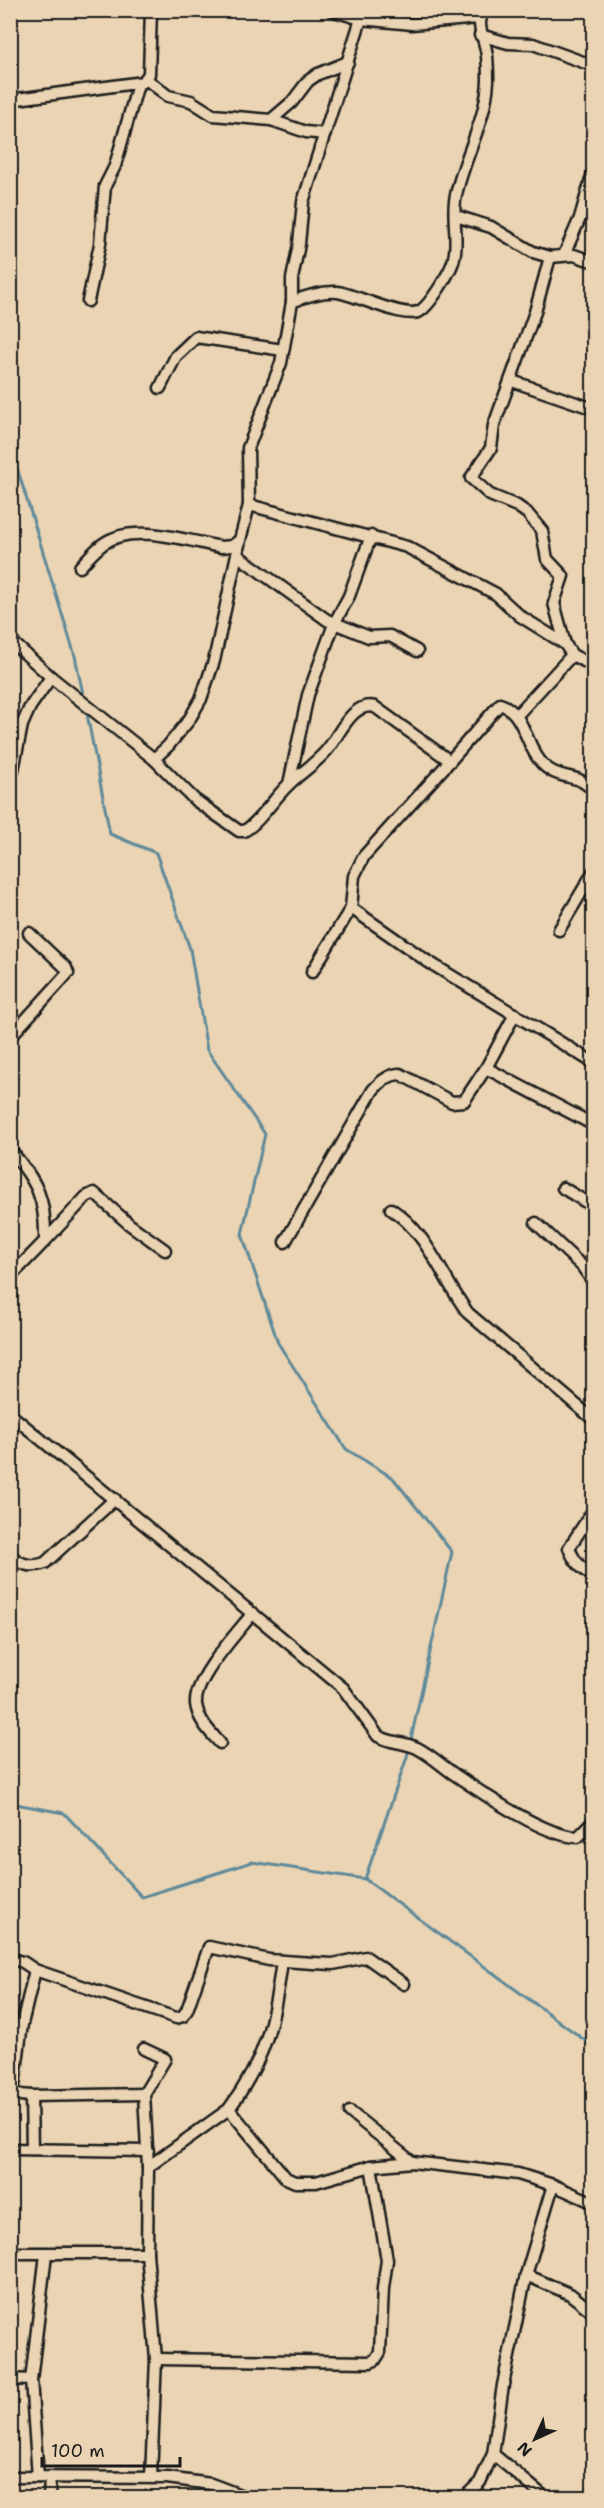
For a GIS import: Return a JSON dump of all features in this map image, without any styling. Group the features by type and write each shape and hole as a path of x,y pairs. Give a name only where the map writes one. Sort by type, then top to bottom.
{"street":[{"path":"88,301 100,244 105,186 142,82 149,74 151,10"},
{"path":"292,302 311,295 338,292 383,307 417,313 422,310 450,271 454,259 455,197 487,92 486,49 480,35 481,14 412,24 331,10"},
{"path":"154,759 189,720 201,699 214,661 249,506 248,448 281,363 292,302 292,279 299,244 303,202 348,62 355,15"},
{"path":"480,35 508,44 533,44 594,66"},
{"path":"271,120 292,102 308,81 318,74 348,62"},
{"path":"10,100 142,82 168,96 190,101 213,115 271,120 306,132 325,134"},
{"path":"564,255 580,218 594,169"},
{"path":"456,216 490,227 533,252 550,257 574,255 594,262"},
{"path":"550,257 512,381 494,425 489,452 471,474 471,478 490,495 522,509 542,531 547,559 563,576 554,603 565,644 572,656 594,666"},
{"path":"160,388 176,356 196,337 283,350"},
{"path":"512,381 594,409"},
{"path":"249,506 371,536 407,548 496,594 520,616 565,644"},
{"path":"80,567 104,543 129,533 144,533 221,547 232,546 240,540"},
{"path":"289,784 308,695 334,624 349,596 371,536"},
{"path":"237,555 334,624 369,637 390,636 417,651"},
{"path":"10,640 51,677 154,759 195,800 239,831 249,828 289,784 326,752 349,719 366,706 375,707 450,761"},
{"path":"517,715 572,656"},
{"path":"10,785 22,725 30,706 51,677"},
{"path":"312,972 351,908 354,876 364,856 497,706 504,705 517,715 532,749 543,765 554,773 576,779 594,789"},
{"path":"560,930 594,871"},
{"path":"351,908 427,961 593,1061"},
{"path":"10,1036 68,973 66,968 29,933"},
{"path":"285,1242 373,1090 380,1083 392,1075 400,1074 457,1103 464,1101 486,1068 515,1014"},
{"path":"486,1068 594,1125"},
{"path":"10,1150 31,1173 39,1193 45,1241"},
{"path":"563,1188 594,1207"},
{"path":"10,1277 86,1197 94,1193 124,1220 165,1250"},
{"path":"391,1209 419,1234 454,1294 468,1313 594,1420"},
{"path":"536,1223 582,1266 594,1283"},
{"path":"10,1414 343,1689 378,1736 419,1749 463,1780 543,1827 578,1837 594,1821"},
{"path":"10,1555 26,1565 45,1563 115,1499"},
{"path":"594,1509 570,1548 577,1563 594,1577"},
{"path":"220,1743 203,1722 196,1706 196,1696 203,1679 253,1613"},
{"path":"10,1959 23,1962 35,1970 176,2018 183,2016 187,2010 209,1947 282,1961 333,1964 366,1957 404,1983"},
{"path":"148,2167 229,2109 259,2063 273,2017 282,1961"},
{"path":"35,1970 22,2024 12,2094 31,2096 144,2094"},
{"path":"144,2049 165,2059 144,2094 148,2151 147,2253 156,2359 152,2477"},
{"path":"31,2096 32,2149"},
{"path":"229,2109 286,2178 294,2182 316,2182 371,2166 412,2162 518,2174 594,2203"},
{"path":"350,2112 412,2162"},
{"path":"10,2149 148,2151"},
{"path":"156,2359 370,2362 375,2360 380,2352 383,2288 387,2260 371,2166"},
{"path":"464,2498 480,2482 493,2454 503,2385 526,2275 553,2186"},
{"path":"10,2253 147,2253"},
{"path":"38,2477 31,2380 46,2254"},
{"path":"526,2275 570,2294 594,2313"},
{"path":"10,2379 31,2380"},
{"path":"493,2454 546,2498"},
{"path":"10,2477 152,2477 211,2484 248,2498"},
{"path":"49,2498 50,2477"}],"waterway":[{"path":"10,445 75,656 83,694"},
{"path":"87,714 110,834 156,853 190,949 207,1050 265,1134 242,1234 278,1343 346,1449 393,1478 452,1552 407,1757 365,1879"},
{"path":"10,1803 64,1813 142,1897 252,1862 365,1879 594,2047"}]}
